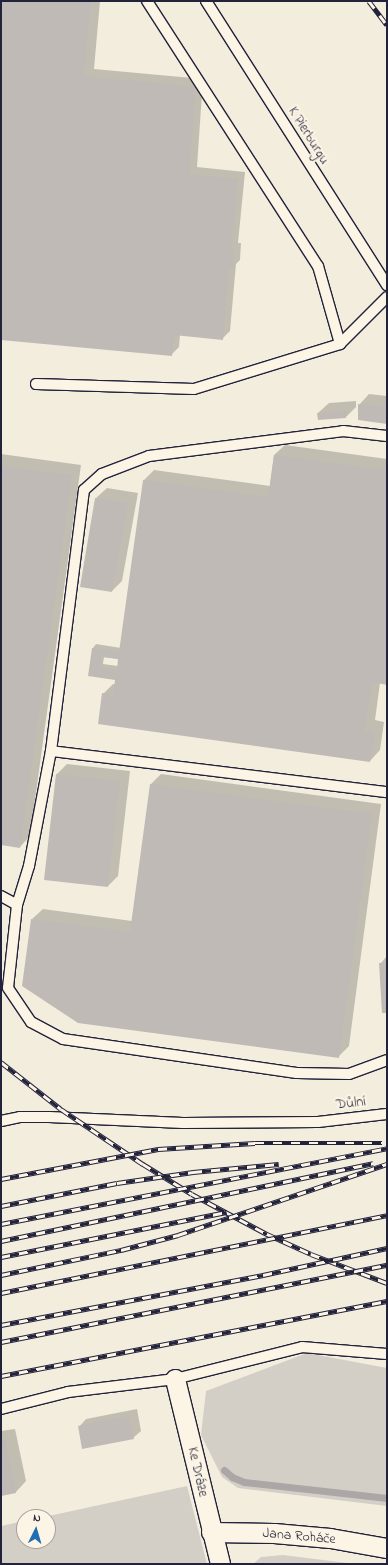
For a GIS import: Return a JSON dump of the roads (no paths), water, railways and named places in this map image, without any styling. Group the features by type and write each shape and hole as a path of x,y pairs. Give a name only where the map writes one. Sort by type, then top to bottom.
{"street":[{"name":"Ke Dráze","path":"175,1379 220,1564"},
{"name":"Jana Roháče","path":"211,1532 274,1533 330,1538 387,1548"}],"lane":[{"path":"147,1 318,266 340,344"},
{"name":"K Pierburgu","path":"206,1 387,285"},
{"path":"36,384 194,389 340,344 387,297"},
{"path":"387,436 343,431 149,456 102,474 84,490 52,751 29,866 17,905 8,988 31,1022 64,1039 297,1073 349,1074 387,1060"},
{"path":"52,751 387,792"},
{"path":"1,896 17,905"},
{"name":"Důlní","path":"1,1121 20,1117 49,1117 183,1123 318,1122 387,1114"},
{"path":"1,1409 68,1392 175,1379 302,1347 387,1354"}],"waterway":[{"path":"224,1470 232,1477 244,1482 387,1498"}],"railway":[{"path":"369,1 387,25"},
{"path":"1,1062 61,1109 143,1164 192,1194 267,1234 311,1254 387,1283"},
{"path":"1,1179 158,1149 255,1143 382,1143"},
{"path":"1,1224 387,1148"},
{"path":"1,1241 373,1163"},
{"path":"1,1206 117,1183 193,1172 279,1164"},
{"path":"1,1275 121,1250 178,1235 387,1164"},
{"path":"1,1257 227,1212"},
{"path":"1,1293 387,1215"},
{"path":"1,1325 263,1275 387,1248"},
{"path":"1,1342 387,1265"},
{"path":"1,1376 387,1301"}]}
